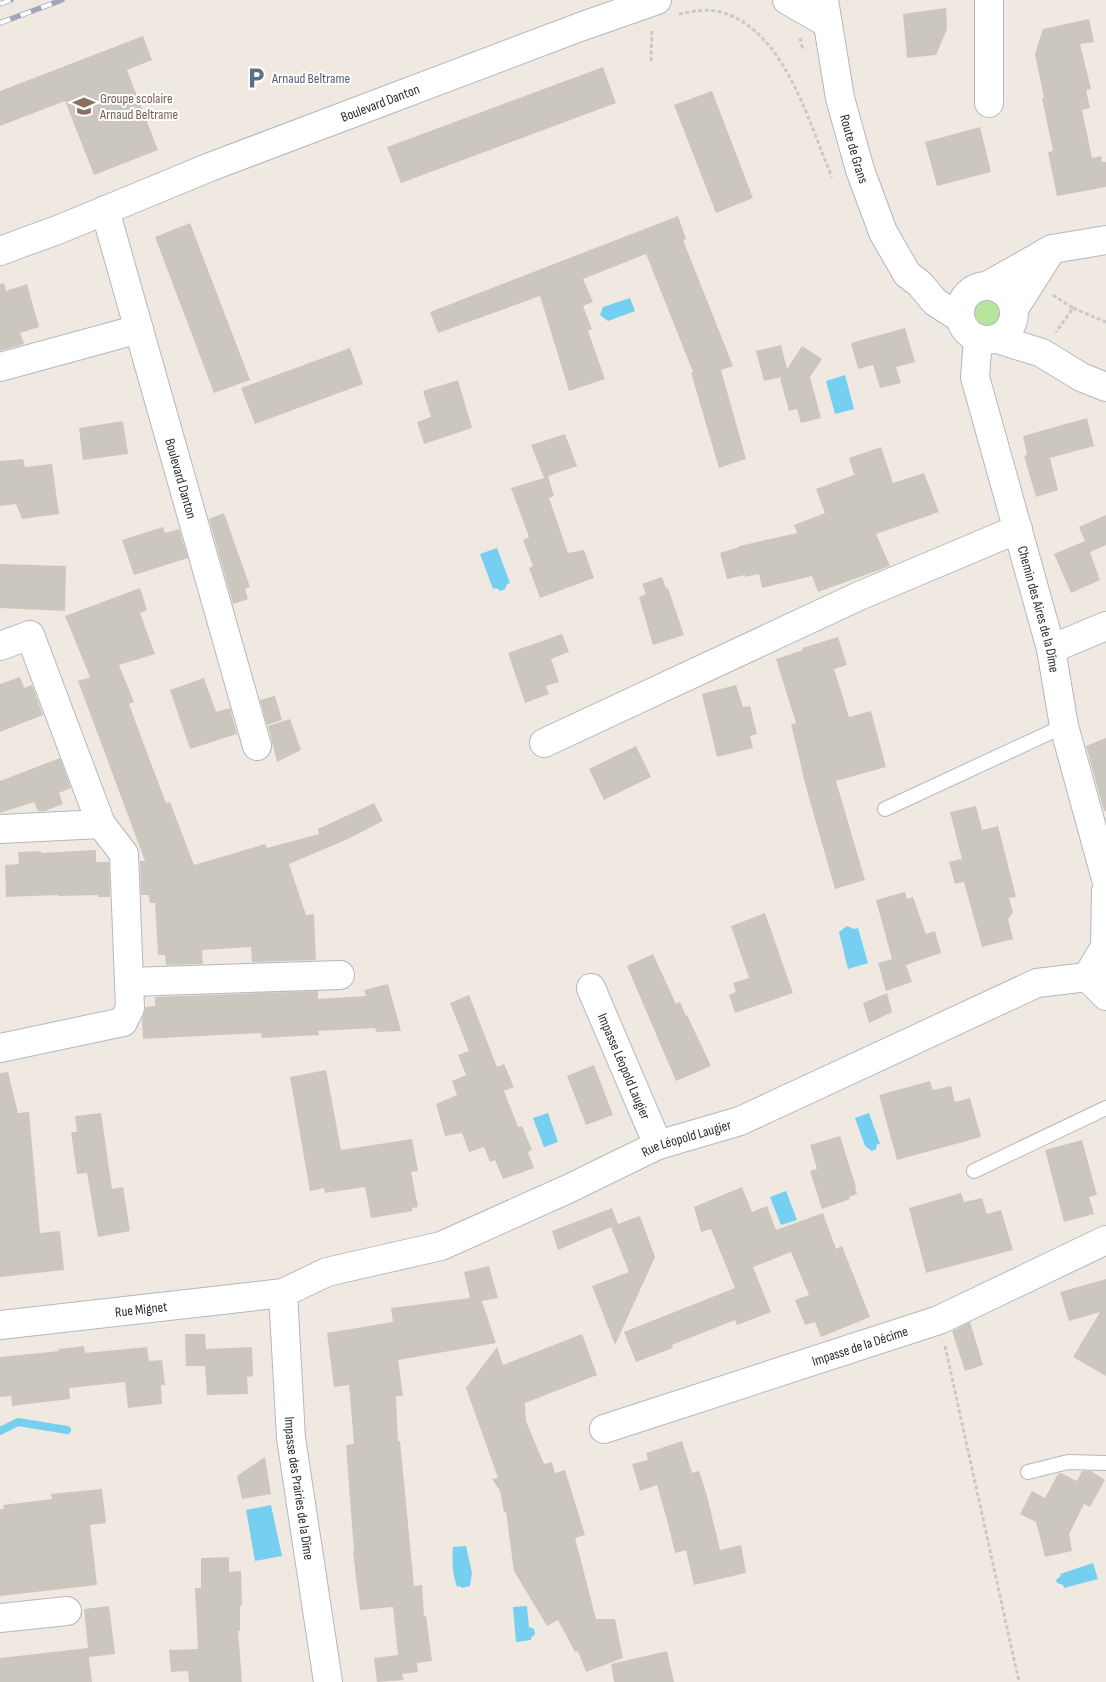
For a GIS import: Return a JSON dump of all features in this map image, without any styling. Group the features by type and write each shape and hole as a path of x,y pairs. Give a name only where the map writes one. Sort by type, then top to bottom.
{"street":[{"path":"787,0 826,12"},
{"path":"988,103 989,0"},
{"name":"Boulevard Danton","path":"0,250 210,167 580,27 666,7"},
{"name":"Route de Grans","path":"826,12 840,98 860,170 884,232 907,274 920,284 935,302 960,318"},
{"name":"Boulevard Danton","path":"105,210 257,746"},
{"path":"1047,346 987,339 970,335 960,318 960,309 964,300 978,289 1052,249 1106,240"},
{"path":"987,339 1005,334 1011,327 1014,313 1052,249"},
{"path":"920,284 978,289 996,288 1004,292 1011,300 1014,313 1029,334 1047,346 1081,376 1106,386"},
{"path":"0,367 139,329"},
{"name":"Chemin des Aires de la Dîme","path":"987,339 974,377 1051,649 1064,726 1106,879"},
{"path":"544,743 859,596 1018,529"},
{"path":"1051,649 1106,626"},
{"path":"0,646 30,635 101,824 124,854 130,982 130,1008 124,1022 0,1048"},
{"path":"0,828 101,824"},
{"path":"1100,980 1105,947 1106,891"},
{"path":"130,982 340,975"},
{"name":"Rue Léopold Laugier","path":"283,1293 327,1272 441,1246 568,1190 658,1145 740,1121 1037,983 1100,980"},
{"name":"Impasse Léopold Laugier","path":"590,988 658,1145"},
{"name":"Impasse de la Décime","path":"604,1429 939,1320 1106,1240"},
{"name":"Rue Mignet","path":"0,1325 283,1293"},
{"name":"Impasse des Prairies de la Dîme","path":"283,1293 291,1438 328,1682"},
{"path":"0,1618 67,1611"}],"lane":[{"path":"885,809 1064,726"},
{"path":"974,1171 1106,1108"},
{"path":"1028,1472 1068,1462 1106,1463"}],"path":[{"path":"666,7 723,12 742,20 753,29 774,54 795,88 833,179"},
{"path":"1032,280 1073,308 1106,322"},
{"path":"1047,346 1073,308"},
{"path":"939,1320 1019,1682"}],"green space":[{"path":"989,298 996,299 1001,303 1005,308 1005,322 1001,327 996,331 989,332 982,331 977,327 973,322 972,315 973,308 977,303 982,299"}],"water":[{"path":"630,298 635,311 608,321 600,315 603,307"},
{"path":"845,375 854,409 835,414 826,381"},
{"path":"497,548 510,583 501,591 496,588 493,589 480,554"},
{"path":"847,926 854,929 858,928 868,963 848,969 839,932"},
{"path":"548,1113 558,1142 544,1147 533,1118"},
{"path":"869,1113 880,1144 877,1144 876,1149 872,1151 865,1146 855,1118"},
{"path":"786,1191 797,1220 781,1225 770,1197"},
{"path":"271,1505 282,1556 255,1561 246,1510"},
{"path":"466,1546 472,1573 470,1586 462,1588 460,1586 457,1587 454,1576 453,1547"},
{"path":"1093,1563 1098,1579 1064,1588 1063,1585 1057,1583 1056,1580 1061,1576 1060,1574"},
{"path":"527,1606 529,1627 534,1629 535,1634 531,1640 516,1642 513,1607"}],"building":[{"path":"946,8 947,29 936,55 907,58 903,14"},
{"path":"1089,19 1094,42 1080,44 1091,89 1086,90 1090,108 1082,110 1092,158 1101,156 1102,162 1106,162 1106,187 1057,196 1048,152 1053,151 1035,54 1043,29"},
{"path":"143,36 152,60 127,70 158,150 94,175 65,101 0,126 0,91"},
{"path":"603,67 616,103 401,183 387,147"},
{"path":"712,91 753,198 716,213 674,105"},
{"path":"980,127 991,172 937,186 925,142"},
{"path":"678,216 686,239 683,240 733,366 721,370 746,459 719,468 691,373 693,372 646,254 583,279 593,302 583,306 592,329 588,331 605,379 569,391 540,296 438,333 430,312"},
{"path":"190,223 250,380 214,393 155,237"},
{"path":"4,283 6,291 27,284 39,327 20,333 24,344 0,351 0,284"},
{"path":"905,328 915,362 896,367 901,383 880,388 873,365 858,369 851,343"},
{"path":"781,345 787,369 802,346 822,359 810,377 821,418 801,423 797,409 789,411 780,379 782,377 764,381 756,351"},
{"path":"350,348 363,384 255,424 241,388"},
{"path":"458,380 472,428 424,444 417,422 431,417 423,391"},
{"path":"1087,418 1094,446 1050,458 1058,490 1036,497 1024,456 1027,455 1023,436"},
{"path":"123,421 128,454 83,460 79,428"},
{"path":"565,434 577,466 548,476 554,496 549,498 568,553 584,550 594,578 540,598 529,568 533,566 523,540 529,537 511,488 544,478 531,445"},
{"path":"881,447 893,483 924,473 939,512 876,534 890,566 818,592 812,576 762,588 759,574 727,579 720,553 739,546 797,533 794,525 825,513 816,489 854,475 849,458"},
{"path":"23,459 25,467 52,464 59,514 22,519 16,504 0,506 0,461"},
{"path":"224,513 250,587 245,589 248,599 233,604 209,519"},
{"path":"1106,515 1106,545 1090,552 1100,580 1071,593 1054,554 1085,541 1079,527"},
{"path":"163,527 165,533 179,529 188,558 134,575 122,540"},
{"path":"0,564 66,566 65,611 0,608"},
{"path":"662,577 666,588 668,588 684,635 653,645 639,597 646,594 642,584"},
{"path":"140,588 147,610 140,613 155,654 119,665 134,702 129,704 143,742 166,803 170,802 194,865 265,844 267,848 319,834 318,829 374,803 383,821 348,839 289,864 306,915 314,914 316,960 252,962 251,947 202,950 203,964 166,965 165,955 158,955 155,903 150,903 149,895 141,895 140,861 145,861 78,681 90,677 65,616"},
{"path":"562,634 569,652 551,659 559,682 546,686 549,694 525,703 508,653"},
{"path":"838,637 847,665 834,669 849,717 871,711 886,767 836,781 865,880 835,889 807,791 791,724 796,723 776,659 803,650 802,648"},
{"path":"20,677 24,688 32,685 43,715 0,732 0,684"},
{"path":"204,678 216,712 230,708 237,734 190,749 170,690"},
{"path":"736,685 743,707 750,706 757,734 750,736 753,748 717,757 702,694"},
{"path":"275,696 282,720 267,725 260,700"},
{"path":"290,719 301,750 277,762 268,726"},
{"path":"1106,738 1106,811 1104,811 1086,746"},
{"path":"636,746 651,777 604,800 589,769"},
{"path":"60,758 71,788 59,793 63,804 45,811 38,811 34,802 0,813 0,781"},
{"path":"976,806 982,830 998,826 1016,897 1009,898 1013,912 1008,919 1013,939 982,947 964,882 955,884 949,862 962,859 950,812"},
{"path":"96,850 96,862 109,862 110,897 98,897 98,895 58,895 6,897 5,865 19,864 18,852 41,851 41,853"},
{"path":"905,892 907,899 913,897 926,934 935,931 941,953 906,965 912,982 886,991 878,963 892,959 876,900"},
{"path":"765,913 793,993 735,1013 729,995 736,992 733,983 749,978 731,926"},
{"path":"653,954 676,1004 680,1002 711,1066 676,1081 627,966"},
{"path":"388,984 401,1031 376,1032 375,1028 318,1031 319,1035 262,1038 261,1033 143,1039 142,1019 146,1007 155,1006 155,997 318,991 318,999 366,996 364,990"},
{"path":"887,993 892,1012 869,1023 863,1003"},
{"path":"469,995 497,1067 504,1064 514,1087 504,1091 518,1127 522,1126 532,1150 528,1152 534,1168 503,1179 495,1160 490,1162 484,1147 469,1152 462,1133 445,1136 436,1104 457,1095 452,1081 466,1075 458,1055 469,1051 450,1003"},
{"path":"594,1065 613,1115 586,1125 567,1076"},
{"path":"326,1070 341,1150 412,1139 418,1171 411,1172 418,1207 412,1208 413,1211 371,1218 365,1187 325,1193 324,1188 310,1191 290,1077"},
{"path":"8,1072 18,1113 29,1112 40,1233 60,1231 64,1270 0,1277 0,1073"},
{"path":"930,1081 933,1090 951,1086 955,1102 970,1098 981,1137 897,1160 879,1095"},
{"path":"101,1113 112,1189 123,1187 130,1231 98,1237 87,1173 77,1174 71,1132 77,1132 75,1116"},
{"path":"840,1136 857,1194 849,1197 850,1199 822,1209 810,1171 817,1169 810,1145"},
{"path":"1082,1140 1097,1195 1089,1197 1094,1214 1064,1222 1045,1150"},
{"path":"742,1187 752,1212 767,1206 776,1230 823,1213 836,1249 842,1246 870,1317 821,1337 815,1322 805,1325 795,1300 809,1295 791,1252 753,1267 771,1312 737,1325 735,1320 672,1345 673,1348 636,1362 624,1332 735,1288 711,1229 701,1232 694,1207"},
{"path":"961,1193 964,1202 982,1198 987,1214 1001,1210 1013,1250 926,1273 909,1208"},
{"path":"612,1208 618,1224 640,1216 655,1257 615,1345 592,1286 629,1272 611,1227 558,1250 552,1231"},
{"path":"489,1266 498,1298 482,1301 496,1343 398,1360 403,1396 396,1396 398,1441 400,1441 414,1586 422,1585 424,1616 426,1616 432,1661 417,1663 418,1672 402,1674 404,1680 377,1682 374,1658 398,1655 393,1607 360,1610 353,1552 346,1445 354,1444 349,1385 334,1387 327,1333 393,1322 391,1308 470,1298 464,1272"},
{"path":"1106,1279 1106,1376 1073,1357 1100,1312 1069,1321 1060,1292"},
{"path":"970,1322 983,1365 965,1371 952,1331"},
{"path":"185,1334 205,1334 206,1349 252,1347 253,1376 247,1377 248,1394 207,1395 205,1366 186,1366"},
{"path":"582,1334 597,1375 525,1403 526,1421 544,1464 552,1462 555,1473 565,1470 585,1535 575,1538 596,1619 615,1619 623,1658 586,1672 578,1651 575,1652 558,1620 547,1626 514,1571 506,1512 504,1512 500,1491 492,1479 498,1478 466,1388 497,1347 503,1365"},
{"path":"84,1346 85,1353 147,1347 149,1361 162,1360 165,1385 161,1385 162,1404 128,1408 125,1382 69,1388 70,1399 12,1406 11,1396 0,1397 0,1357 59,1351 58,1349"},
{"path":"682,1441 692,1473 699,1471 720,1550 741,1545 746,1573 694,1585 686,1550 675,1553 657,1485 640,1491 632,1464 648,1460 646,1453"},
{"path":"265,1457 271,1494 242,1499 237,1476"},
{"path":"1082,1471 1091,1471 1105,1480 1090,1507 1084,1504 1069,1534 1072,1551 1045,1557 1036,1522 1020,1514 1032,1491 1045,1498 1058,1474 1061,1473 1077,1481"},
{"path":"102,1489 106,1523 90,1525 97,1585 0,1596 0,1509 4,1509 3,1505 52,1499 51,1494"},
{"path":"229,1557 229,1572 241,1571 242,1606 240,1606 240,1631 238,1631 242,1682 189,1682 188,1671 171,1672 169,1650 198,1649 195,1588 201,1588 201,1558"},
{"path":"109,1606 115,1654 89,1657 92,1682 0,1682 0,1658 88,1648 84,1609"},
{"path":"667,1651 674,1682 614,1682 611,1664"}],"waterway":[{"path":"0,1431 18,1422 67,1430"}],"railway":[{"path":"0,4 11,0"},
{"path":"0,23 62,0"}],"place":[{"name":"Arnaud Beltrame","path":"256,78"},
{"name":"Groupe scolaire Arnaud Beltrame","path":"84,106"}]}
